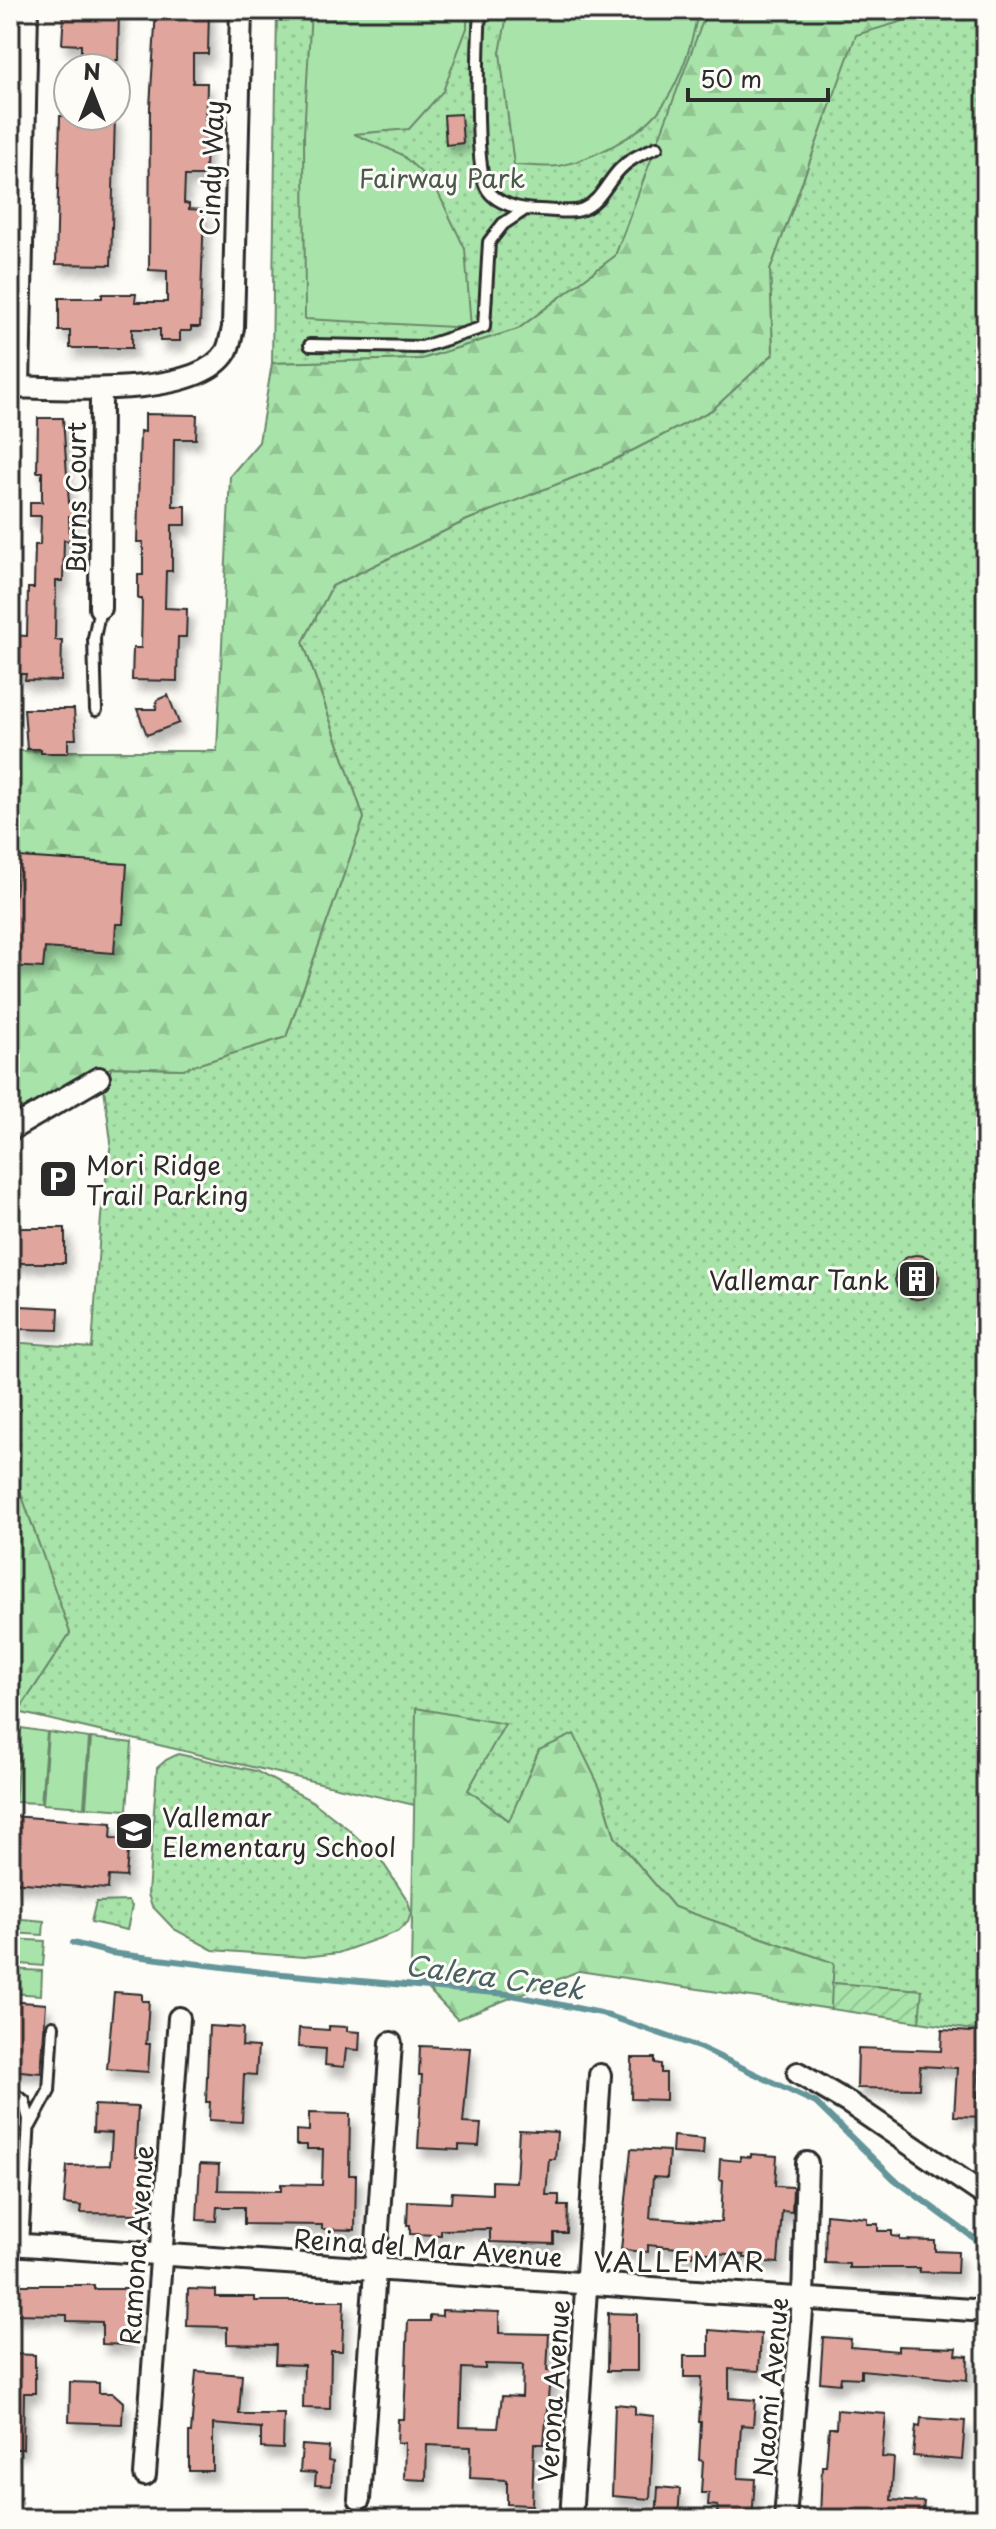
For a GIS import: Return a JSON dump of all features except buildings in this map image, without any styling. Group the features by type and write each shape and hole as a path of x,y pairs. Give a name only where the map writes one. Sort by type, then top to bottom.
{"street":[{"path":"27,10 14,387 101,389"},
{"name":"Cindy Way","path":"101,389 157,385 197,375 226,352 233,328 241,10"},
{"name":"Burns Court","path":"100,608 101,389"},
{"path":"10,1130 99,1078"},
{"name":"Ramona Avenue","path":"145,2475 179,2018"},
{"path":"359,2499 391,2043"},
{"path":"798,2073 849,2103 986,2196"},
{"name":"Verona Avenue","path":"571,2519 600,2075"},
{"name":"Naomi Avenue","path":"785,2519 803,2299 807,2163"},
{"name":"Reina del Mar Avenue","path":"16,2244 986,2311"}],"lane":[{"path":"480,10 481,160 487,189 502,201 524,210 581,210 603,193 620,168 657,147"},
{"path":"310,345 422,347 484,327 489,242 503,224 524,210"},
{"path":"96,710 94,638 100,608"},
{"path":"30,2126 49,2091 53,2026"},
{"path":"10,2092 24,2101 30,2126 16,2244"}],"green space":[{"name":"Fairway Park","path":"277,10 711,10 615,256 518,329 422,359 272,363"},
{"path":"311,10 467,10 467,28 443,91 409,129 354,134 401,154 434,184 465,249 471,328 305,319 304,134"},
{"path":"508,10 698,10 679,77 658,112 639,129 601,151 563,165 545,167 514,165 500,53"},
{"path":"707,10 940,10 856,35 770,270 773,354 712,410 600,467 467,520 332,586 303,642 364,818 286,1037 183,1069 112,1067 10,1117 10,751 217,751 230,476 259,442 272,363 422,359 518,329 615,256"},
{"path":"940,10 986,10 986,2032 919,2022 921,1990 832,1983 833,1963 674,1907 615,1837 601,1790 539,1750 510,1821 468,1790 504,1724 414,1805 18,1712 70,1633 10,1462 10,1342 92,1348 101,1216 111,1142 104,1088 112,1067 183,1069 286,1037 364,818 303,642 332,586 467,520 600,467 712,410 773,354 770,270 856,34"},
{"path":"10,1462 70,1633 18,1712 10,1711"},
{"path":"416,1708 505,1724 468,1790 509,1821 539,1750 574,1734 601,1790 615,1837 674,1907 834,1963 831,2009 579,1971 457,2019 411,1971"},
{"path":"21,1728 47,1732 41,1803 15,1802"},
{"path":"48,1732 89,1738 84,1807 43,1804"},
{"path":"91,1738 132,1743 127,1810 86,1807"},
{"path":"178,1754 256,1771 312,1801 381,1860 408,1901 411,1913 408,1922 397,1932 338,1953 304,1957 213,1950 174,1929 152,1906 148,1894 157,1768"},
{"path":"128,1901 132,1906 127,1930 91,1922 96,1902"},
{"path":"10,1918 44,1921 43,1935 10,1933"},
{"path":"10,1939 45,1941 43,1966 10,1963"},
{"path":"10,1969 42,1971 41,1995 10,1993"},
{"path":"832,1983 922,1990 919,2022 831,2009"}],"waterway":[{"name":"Calera Creek","path":"73,1943 111,1953 271,1973 507,1994 601,2013 701,2048 816,2103 894,2179 986,2247"}],"place":[{"name":"Mori Ridge Trail Parking","path":"58,1179"},
{"name":"Vallemar Tank","path":"917,1279"},
{"name":"Vallemar Elementary School","path":"134,1831"}],"district":[{"name":"VALLEMAR","path":"680,2260"}]}
